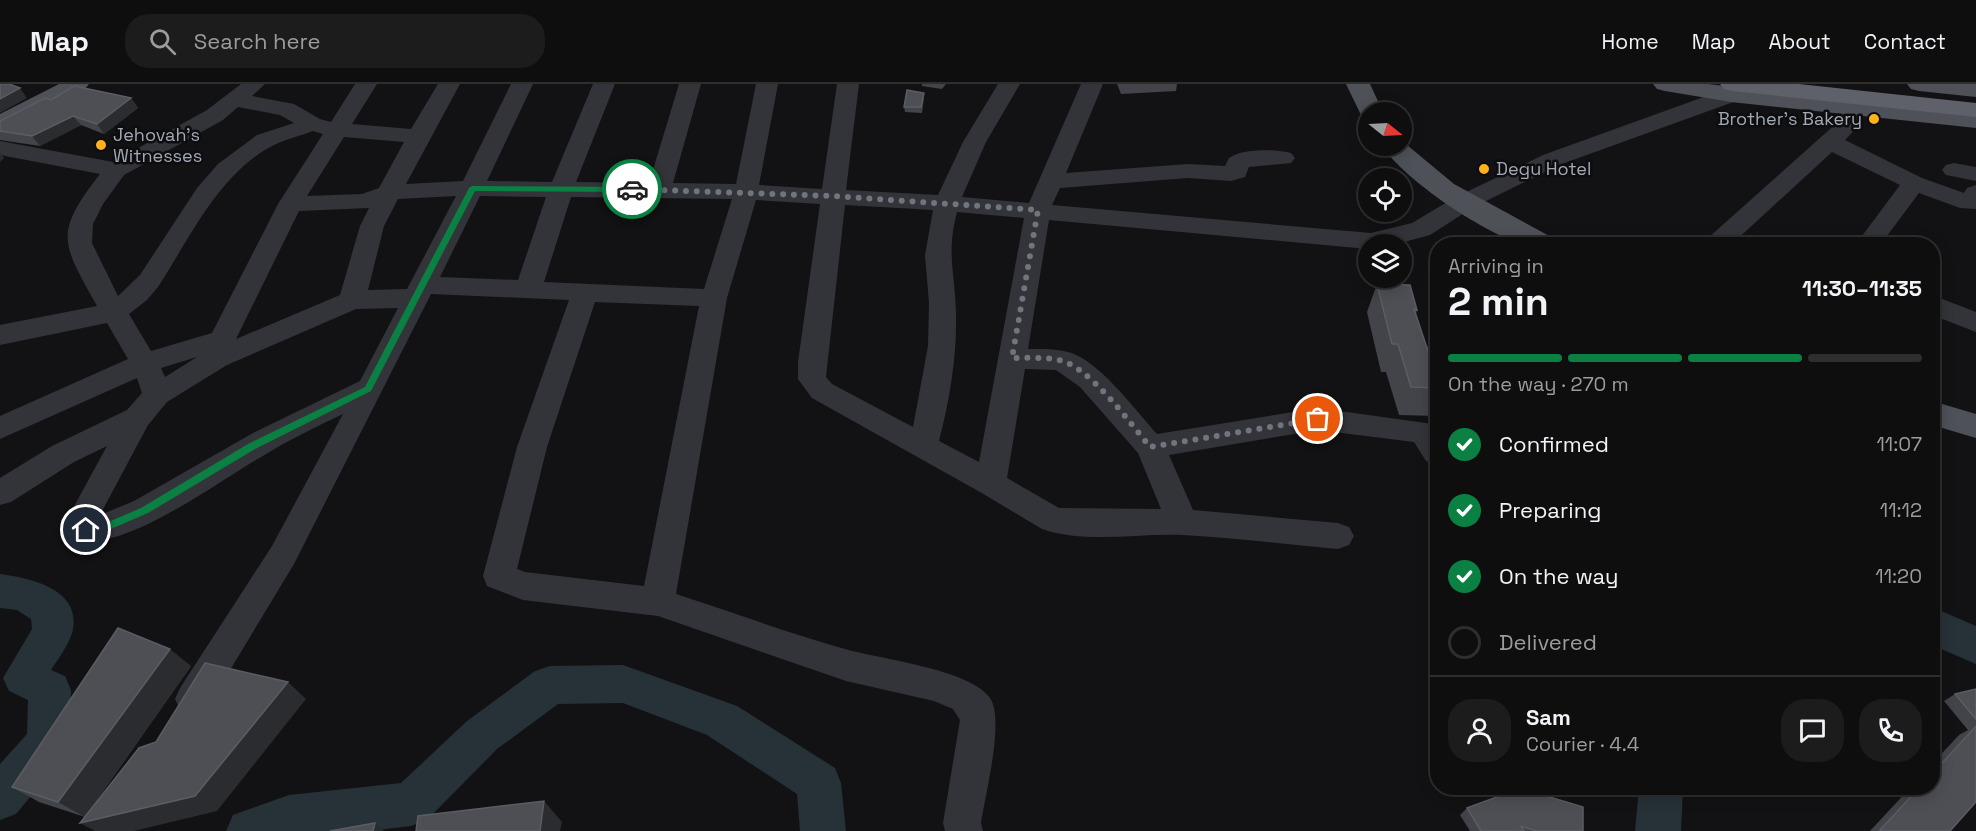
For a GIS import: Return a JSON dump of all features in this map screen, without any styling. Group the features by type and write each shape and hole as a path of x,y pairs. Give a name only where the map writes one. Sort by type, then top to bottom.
{"highway":[{"path":"1839,84 1976,99"},
{"path":"1732,89 1976,110"}],"main road":[{"path":"0,115 58,84"},
{"path":"0,124 77,84"},
{"path":"1358,84 1366,102"},
{"path":"1665,84 1732,89 1854,108 1976,121"},
{"path":"1929,85 1976,90"},
{"path":"1406,156 1426,175 1463,203 1529,237"},
{"path":"1940,415 1976,426"}],"street":[{"path":"157,395 144,363 104,296 77,236 81,221 116,170 157,145 188,131 235,100 254,84"},
{"path":"366,84 324,127 290,204 219,349 157,395 137,418 81,523 86,530 99,530 145,511 252,447 368,389"},
{"path":"352,300 372,226 418,136 449,84"},
{"path":"177,725 294,535 472,188 522,84"},
{"path":"528,290 561,189 604,84"},
{"path":"658,189 690,84"},
{"path":"658,602 714,298 746,192 767,84"},
{"path":"848,84 823,264 812,379 822,391 991,483 1053,520 1078,523 1182,522 1338,536"},
{"path":"922,447 939,382 944,338 937,248 947,203 970,151 1009,84"},
{"path":"991,483 1038,210 1092,84"},
{"path":"290,204 362,202 376,200 391,192 472,188 746,192 1038,210 1371,241 1421,229 1463,203 1551,160 1732,89"},
{"path":"235,100 286,109 324,127"},
{"path":"1725,237 1831,142 1850,123 1854,108"},
{"path":"0,335 114,312 138,294 149,281 206,193 226,169 265,140 324,127 418,136"},
{"path":"1831,142 1914,183 1974,204"},
{"path":"0,148 116,170"},
{"path":"1050,181 1188,171 1231,174 1237,172 1237,163 1241,160 1283,158"},
{"path":"1873,237 1914,183"},
{"path":"0,428 144,363 219,349 352,300 418,291 528,290 714,298"},
{"path":"585,291 532,447 499,576 523,586 658,602 846,665 936,686 966,698 977,709 978,720 962,823 964,831"},
{"path":"1940,307 1976,322"},
{"path":"1012,358 1059,360 1072,365 1090,380 1150,447 1182,522"},
{"path":"0,493 63,454 137,418"},
{"path":"1150,447 1318,419 1423,432 1430,442"}],"building":[{"path":"0,84 9,84 20,88 0,99"},
{"path":"74,86 131,98 97,124 73,116 32,136 0,131 0,121 45,98 51,100"},
{"path":"907,90 924,93 921,107 904,107"},
{"path":"1378,288 1411,288 1417,310 1414,309 1430,357 1430,388 1411,387 1398,344 1392,344"},
{"path":"118,628 170,649 58,802 12,787"},
{"path":"205,663 288,682 195,796 80,823 139,748 156,742"},
{"path":"1976,689 1976,719 1955,694"},
{"path":"1976,726 1976,802 1950,831 1880,830 1912,795 1940,795 1940,765"},
{"path":"1502,795 1543,795 1583,807 1583,831 1536,831 1521,826 1524,831 1481,831 1467,808"},
{"path":"544,801 540,831 416,831 418,816"},
{"path":"375,823 373,831 330,831"}],"waterway":[{"path":"0,591 25,594 51,610 52,632 24,678 50,690 48,742 0,798"},
{"path":"1940,629 1976,646"},
{"path":"249,831 289,818 411,804 482,735 550,685 623,684 722,720 819,783 823,831"},
{"path":"1658,831 1661,795"}],"way so far":[{"path":"632,189 833,196 1038,210 1012,358 1059,360 1072,365 1121,412 1150,447 1318,419"}],"place":[{"name":"Brother's Bakery","path":"1874,119"},
{"name":"Jehovah's Witnesses","path":"101,145"},
{"name":"Degu Hotel","path":"1484,169"}],"route":[{"path":"86,530 99,530 145,511 203,474 252,447 368,389 472,188 632,189"}]}
